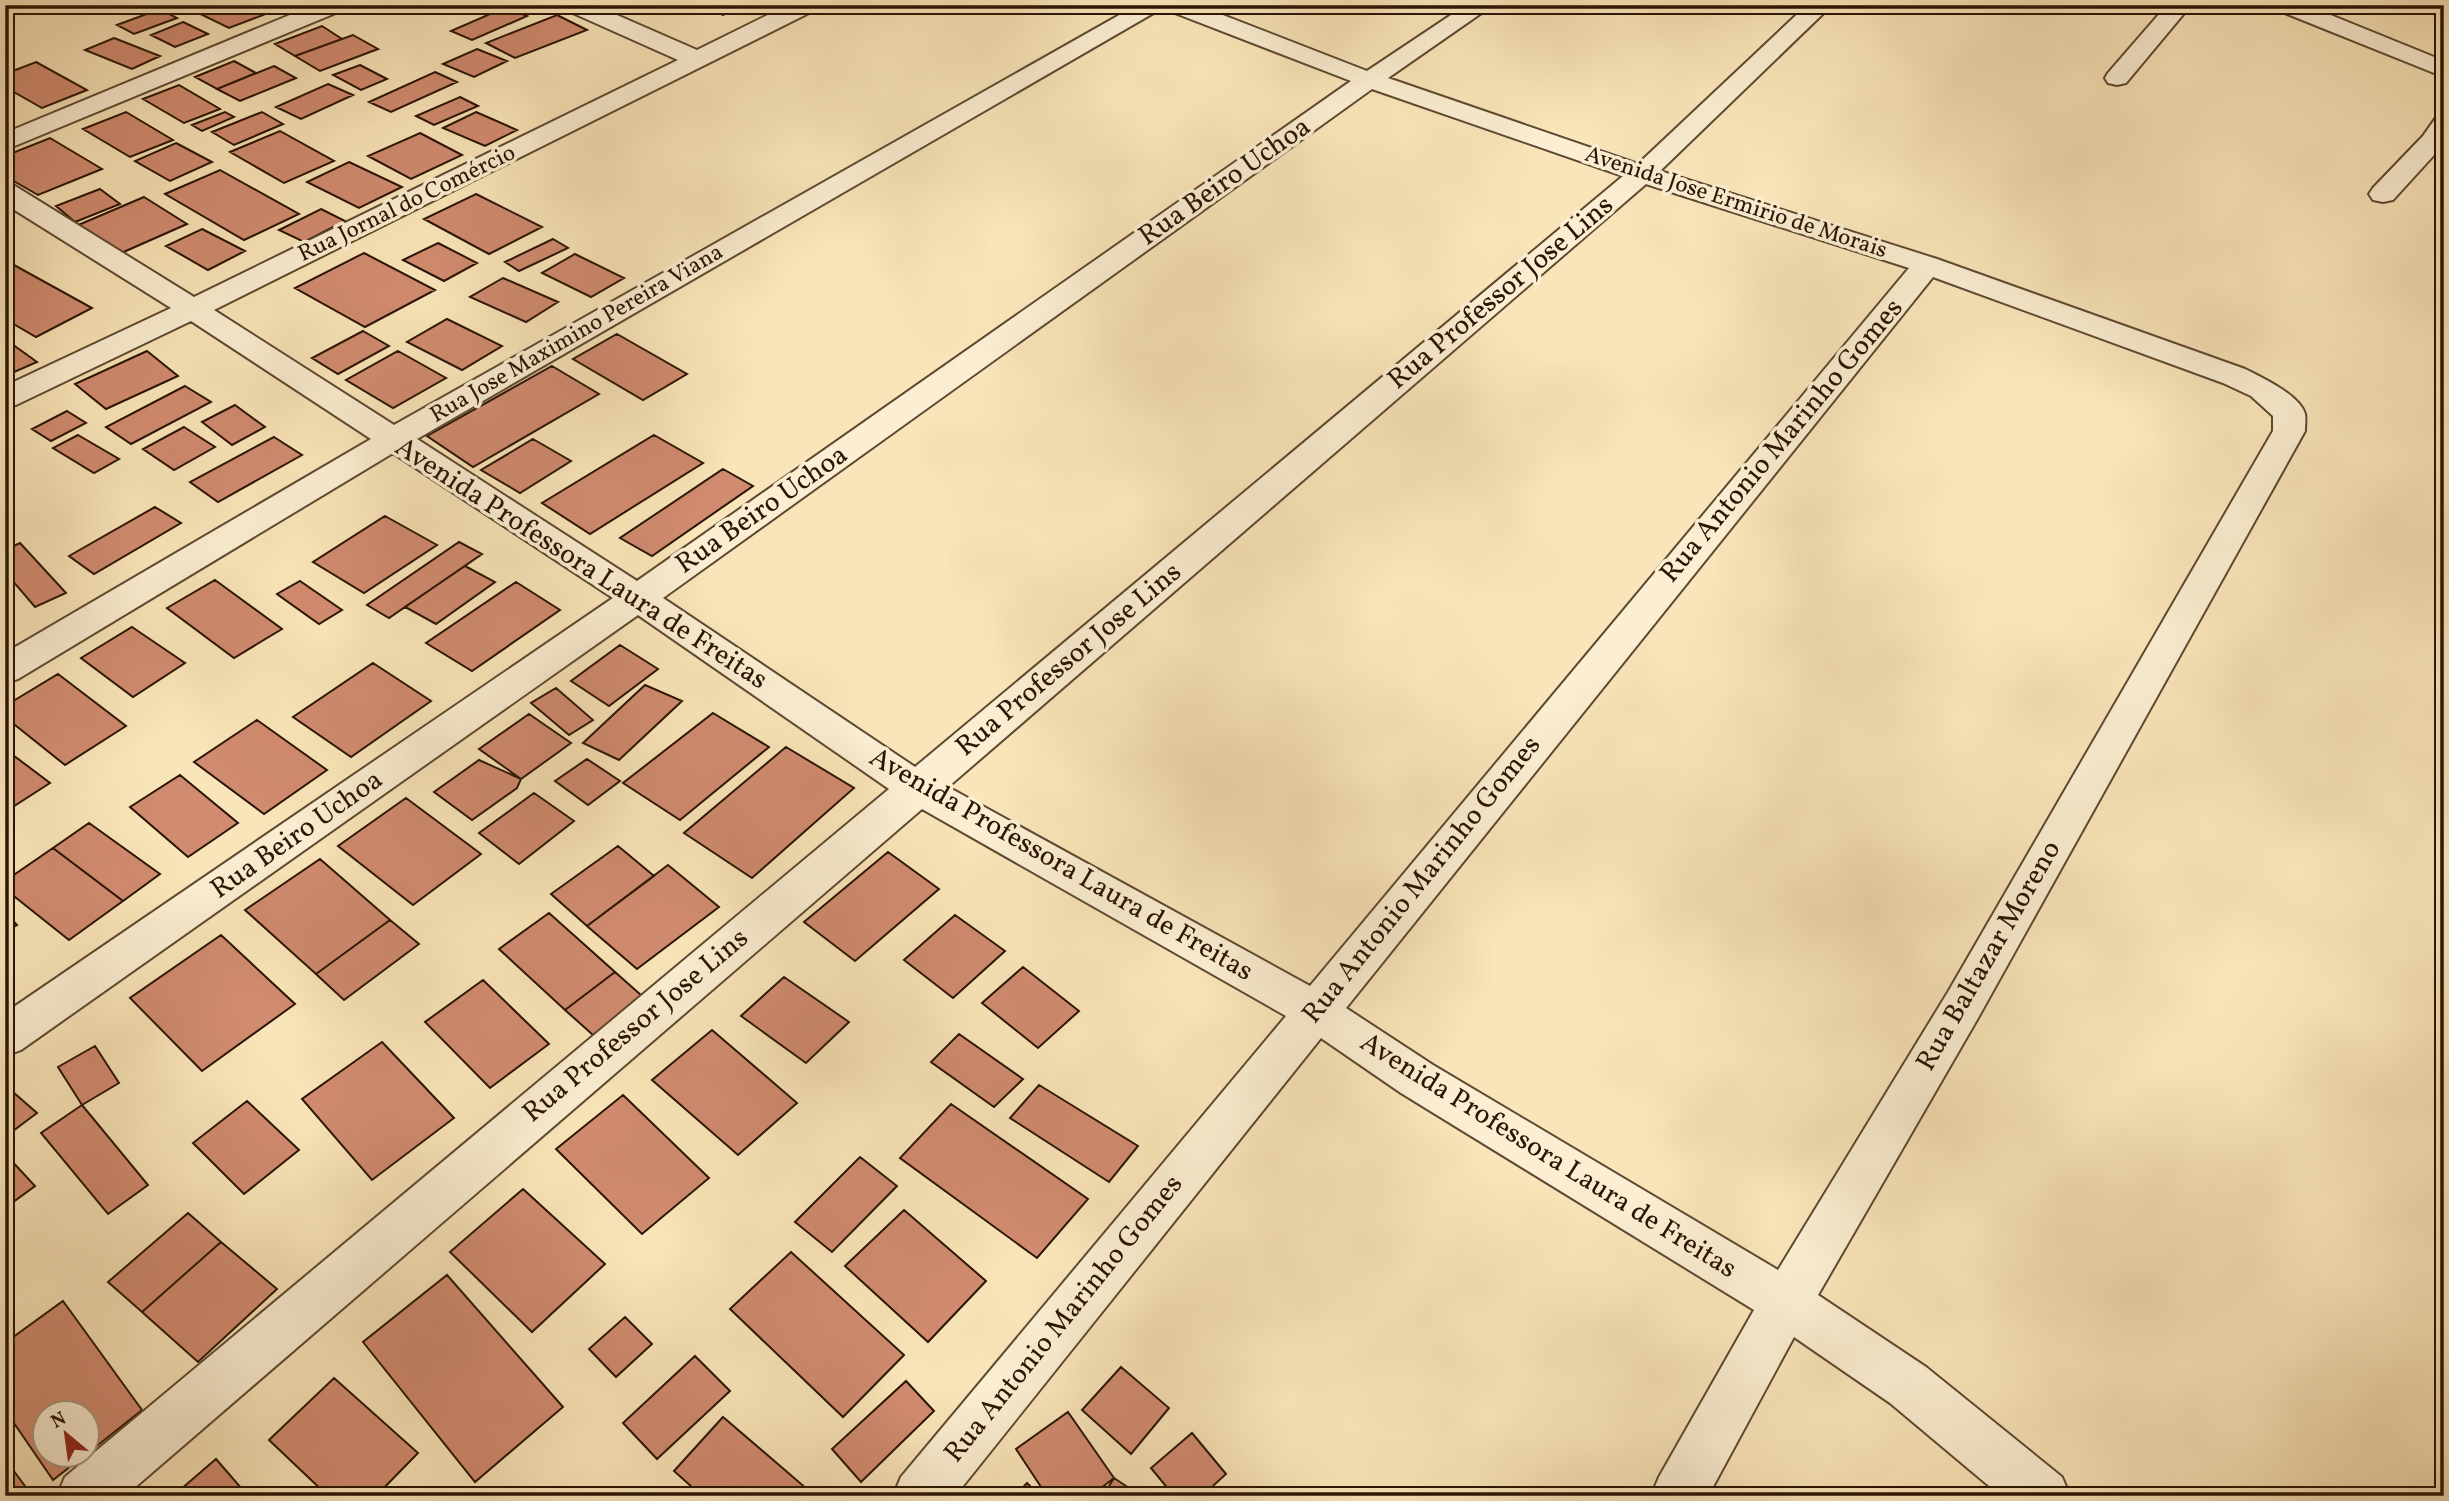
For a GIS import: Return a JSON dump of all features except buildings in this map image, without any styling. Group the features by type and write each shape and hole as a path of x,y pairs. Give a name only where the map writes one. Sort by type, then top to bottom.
{"street":[{"path":"5,142 335,5"},
{"path":"574,5 698,60"},
{"name":"Rua Jornal do Comércio","path":"5,398 193,310 807,5"},
{"name":"Rua Jose Maximino Pereira Viana","path":"5,670 392,440 1154,5"},
{"name":"Avenida Jose Ermirio de Morais","path":"1175,5 1369,80 1642,174 1927,265 2234,376 2262,389 2289,413"},
{"name":"Rua Beiro Uchoa","path":"5,1037 638,598 1369,80 1482,5"},
{"name":"Rua Professor Jose Lins","path":"84,1496 1642,174 1821,5"},
{"path":"2117,78 2180,5"},
{"path":"2285,5 2444,70"},
{"path":"2383,194 2433,141 2444,124"},
{"name":"Avenida Professora Laura de Freitas","path":"5,192 193,310 638,598 917,788 1315,1011 1417,1079 1786,1302 1908,1385 2043,1496"},
{"name":"Rua Antonio Marinho Gomes","path":"920,1496 1927,265"},
{"name":"Rua Baltazar Moreno","path":"1678,1496 1786,1302 1963,1005 2289,431 2289,413"}]}
